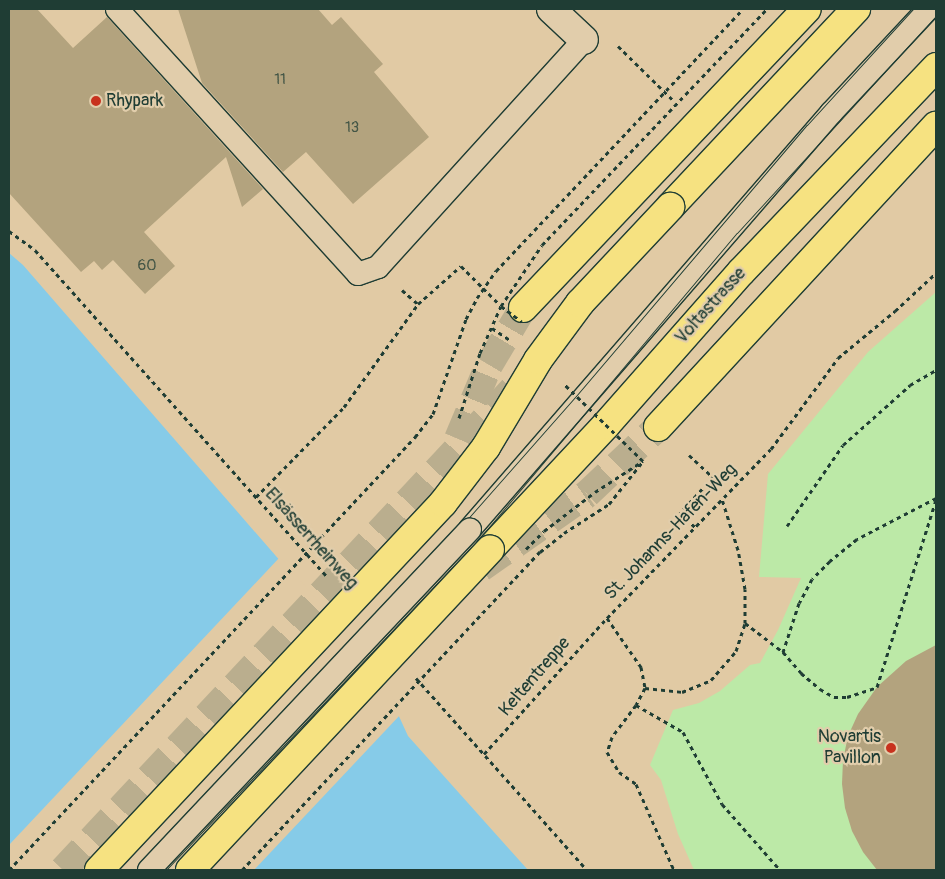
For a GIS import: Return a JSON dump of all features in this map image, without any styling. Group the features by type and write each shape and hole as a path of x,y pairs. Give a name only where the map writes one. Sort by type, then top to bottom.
{"main road":[{"path":"523,308 807,9"},
{"path":"99,870 443,503 486,447 538,360 580,303 856,9"},
{"name":"Voltastrasse","path":"190,870 606,425 741,272 936,67"},
{"path":"658,427 936,126"}],"street":[{"path":"551,9 584,40"}],"lane":[{"path":"117,9 358,274 378,267 584,40"},
{"path":"149,870 470,529 831,114 928,9"}],"path":[{"path":"9,870 415,437 433,414 460,334 483,288 529,234 743,9"},
{"path":"455,428 480,353 502,306 542,245 767,9"},
{"path":"584,40 614,43 677,104"},
{"name":"Elsässerrheinweg","path":"9,231 35,250 327,578"},
{"path":"256,498 344,407 418,304 460,266 483,288"},
{"name":"St. Johanns-Hafen-Weg","path":"645,688 641,667 607,618 771,449 838,358 895,312 936,273"},
{"path":"787,526 843,445 910,385 936,370"},
{"path":"242,870 540,552 564,532 609,504 642,461 559,380"},
{"path":"688,455 713,476 680,513 694,527"},
{"path":"674,870 636,784 619,772 607,752 612,737 636,705 645,688 682,692 711,680 736,651 745,623 744,582 738,550 722,499"},
{"path":"745,623 783,652 801,673 820,690 834,697 847,698 877,686 936,499"},
{"path":"783,652 799,603 812,580 830,561 857,540 936,499"},
{"name":"Keltentreppe","path":"484,754 607,618"},
{"path":"412,673 587,870"},
{"path":"636,705 683,732 722,804 780,870"}],"green space":[{"path":"936,292 936,870 694,870 678,834 661,780 650,765 673,710 699,703 720,691 750,665 760,663 778,630 801,578 759,577 768,474 868,352"}],"water":[{"path":"9,253 23,265 381,677 408,736 528,870 9,870"}],"pier":[{"path":"280,557 383,676 401,714 254,870 9,870 9,845"}],"building":[{"name":"Rhypark","path":"9,9 37,9 73,48 107,17 263,189 242,207 226,157 144,232 175,266 145,294 113,260 102,270 94,261 81,272 9,193"},
{"path":"178,9 318,9 332,25 341,17 383,64 374,72 429,137 353,204 306,152 283,172 202,83"},
{"name":"Novartis Pavillon","path":"936,645 936,870 877,870 863,852 852,831 845,808 842,784 843,760 848,736 858,714 877,687 906,661"}],"tunnel":[{"path":"458,439 489,365 523,308"},
{"path":"63,870 514,388"},
{"path":"481,568 587,494 658,427"}],"tram line":[{"path":"138,870 464,523 576,396 807,125 913,9"},
{"path":"166,870 479,539 737,233 936,16"}],"place":[{"name":"Rhypark","path":"96,101"},
{"name":"Novartis Pavillon","path":"891,748"}]}
